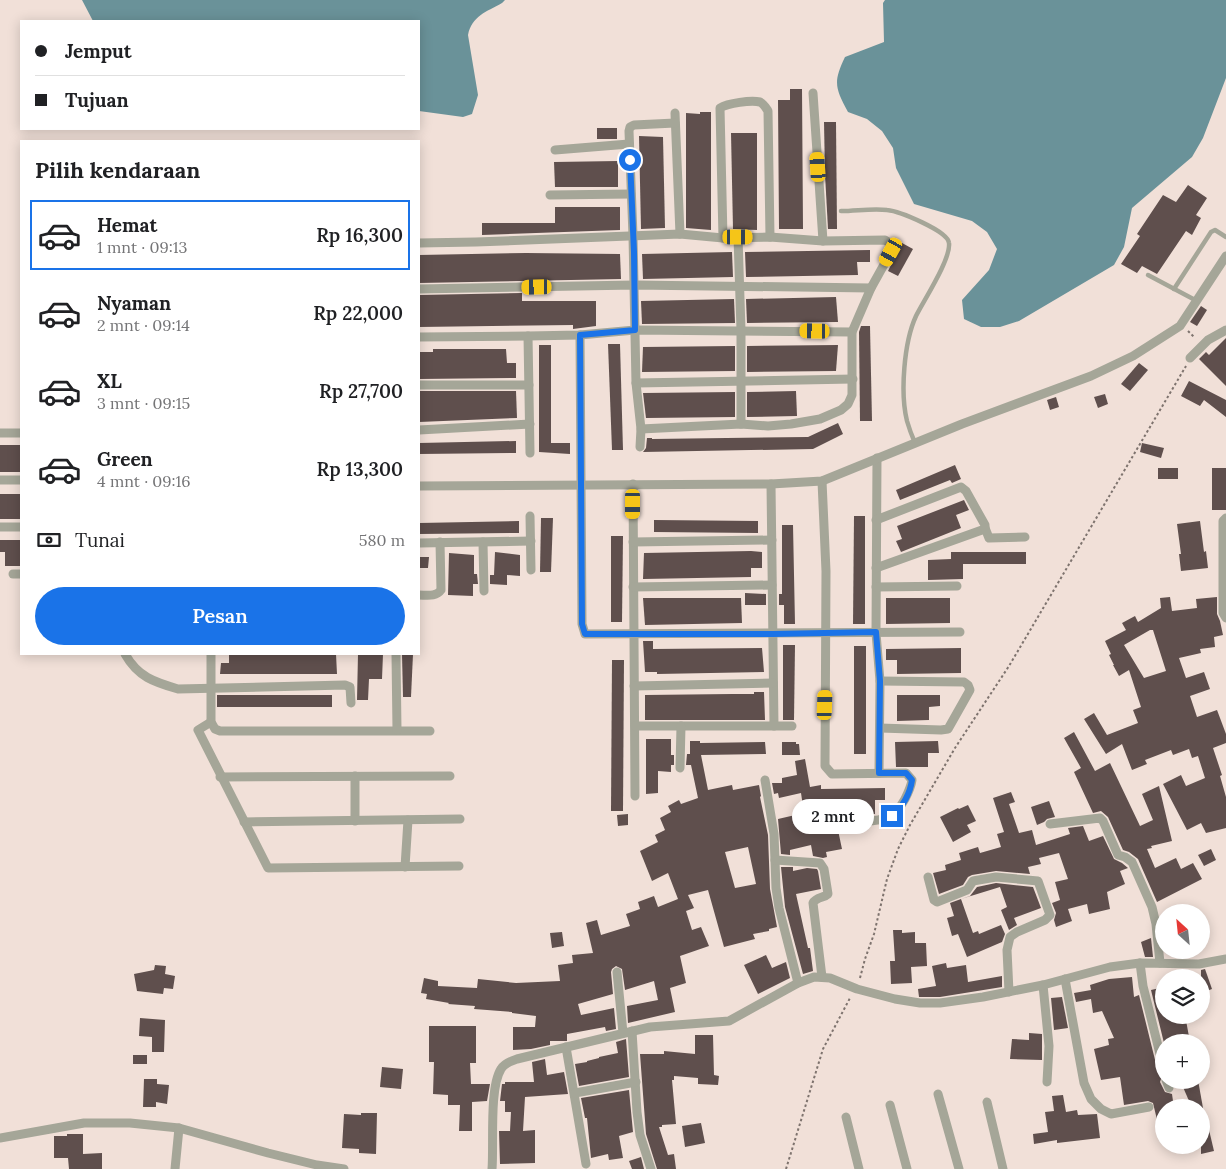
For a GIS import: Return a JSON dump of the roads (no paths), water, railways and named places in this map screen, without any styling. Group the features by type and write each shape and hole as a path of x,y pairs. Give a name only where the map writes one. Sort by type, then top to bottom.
{"street":[{"path":"813,93 823,241"},
{"path":"723,238 720,108 726,104 760,102 768,111 770,237"},
{"path":"675,113 680,234"},
{"path":"640,447 641,429 636,383 635,285 629,131 630,127 634,125 675,123"},
{"path":"555,150 629,144"},
{"path":"550,195 631,194"},
{"path":"420,243 680,234 723,238 770,237 823,241 889,241 891,252 871,288 852,332 852,395 848,404 841,410 820,419 791,424 768,426 741,424 641,429"},
{"path":"738,237 738,286 741,330 741,424"},
{"path":"420,486 771,484 822,481 915,443 1091,376 1133,356 1180,326 1226,256"},
{"path":"420,289 635,285 871,288"},
{"path":"420,337 580,335 635,330 852,332"},
{"path":"1190,358 1208,340 1226,330"},
{"path":"580,335 582,624 585,634 960,632"},
{"path":"528,336 530,452"},
{"path":"636,383 853,379"},
{"path":"420,384 529,384"},
{"path":"420,430 530,424"},
{"path":"0,433 20,433"},
{"path":"877,458 876,632 880,681 879,773"},
{"path":"0,480 20,480"},
{"path":"822,481 826,571 826,766 832,774 906,773 912,780 911,788 900,808 892,816 884,819 846,822"},
{"path":"633,484 635,796"},
{"path":"771,484 774,726"},
{"path":"876,520 961,487 966,491 985,525 984,528 989,538 1026,537"},
{"path":"530,516 531,570"},
{"path":"1226,518 1223,521 1223,613 1226,618"},
{"path":"0,527 20,527"},
{"path":"876,568 984,528"},
{"path":"633,542 772,540"},
{"path":"420,543 531,541"},
{"path":"420,595 434,595 441,590 440,542"},
{"path":"483,542 484,591"},
{"path":"633,587 772,585"},
{"path":"876,588 957,586"},
{"path":"126,655 136,670 152,681 178,689 345,685 350,687 351,703"},
{"path":"211,655 211,722 215,729 220,731 430,731"},
{"path":"396,655 397,730"},
{"path":"880,681 964,682 970,690 948,729 880,728"},
{"path":"634,686 773,684"},
{"path":"211,722 198,730 220,777 268,868 459,866"},
{"path":"634,726 792,726"},
{"path":"680,768 681,726"},
{"path":"355,776 355,820"},
{"path":"220,777 450,776"},
{"path":"765,780 774,834 778,908 798,983"},
{"path":"1050,824 1100,818 1103,821 1118,855 1126,857 1132,862 1149,900 1156,924 1160,963"},
{"path":"244,822 460,819"},
{"path":"405,867 408,820"},
{"path":"775,860 820,863 824,869 828,894 813,902 822,977"},
{"path":"928,877 934,900 937,902 967,890 973,881 996,877 1038,881 1050,915 1045,920 1010,937 1007,950 1009,992"},
{"path":"492,1169 494,1102 498,1077 502,1068 517,1058 650,1027 729,1021 798,983 814,977 822,977 895,999 920,1003 940,1003 1009,992 1110,967 1140,962 1199,964 1226,959"},
{"path":"1140,962 1143,986 1155,1034"},
{"path":"617,972 636,1082 640,1134 651,1169"},
{"path":"1065,979 1085,1088 1094,1103 1111,1114 1149,1107"},
{"path":"1043,985 1048,1046 1047,1082"},
{"path":"566,1047 586,1164"},
{"path":"575,1093 636,1082"},
{"path":"938,1094 959,1169"},
{"path":"987,1102 1003,1169"},
{"path":"890,1105 908,1169"},
{"path":"846,1117 859,1169"},
{"path":"0,1138 84,1122 130,1123 179,1128 268,1153 317,1165 344,1169"},
{"path":"176,1169 179,1128"}],"lane":[{"path":"841,211 889,210 934,228 949,240 950,248 946,259 915,317 908,338 904,368 905,400 907,421 915,443"},
{"path":"1174,289 1211,232 1215,230 1226,237"},
{"path":"1148,275 1197,301"}],"water":[{"path":"82,0 505,0 476,19 470,29 468,35 478,95 472,114 463,117 420,111 420,20 92,20"},
{"path":"885,0 1226,0 1226,78 1203,138 1192,157 1132,208 1124,247 1114,265 1019,321 1000,327 981,327 964,319 962,300 989,270 997,249 987,232 972,221 914,204 896,168 893,148 882,131 867,119 848,112 838,91 837,79 845,57 884,42 883,3"}]}
